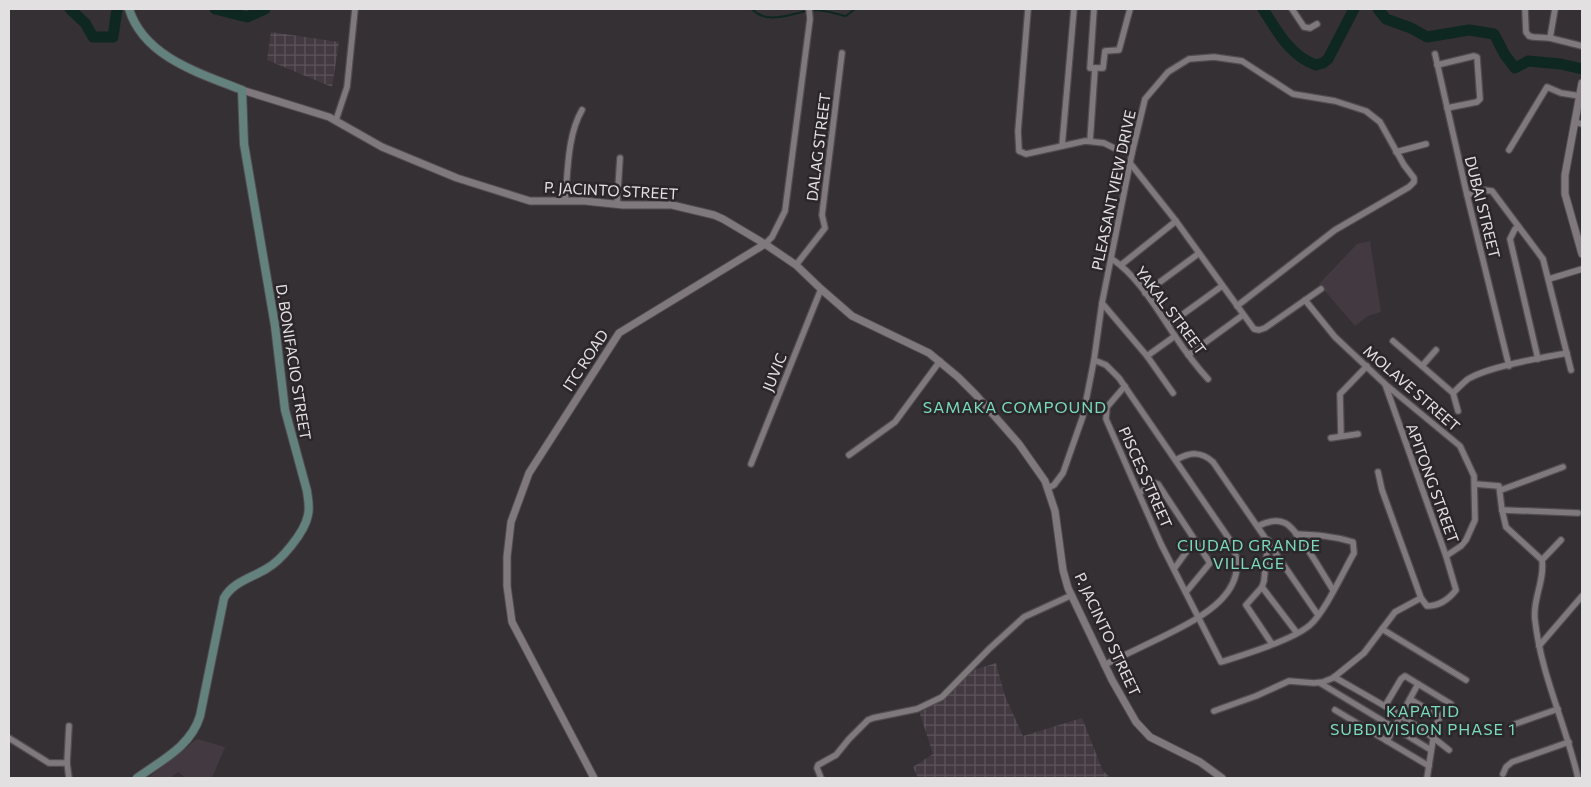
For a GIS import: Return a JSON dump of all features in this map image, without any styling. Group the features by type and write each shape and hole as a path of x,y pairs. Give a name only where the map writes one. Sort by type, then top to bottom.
{"main road":[{"path":"129,9 133,22 140,32 157,48 182,66 242,90"},
{"name":"D. BONIFACIO STREET","path":"137,778 190,739 197,725 220,613 227,593 234,586 267,569 282,558 305,523 308,514 307,491 285,410 275,326 244,144 242,90"}],"street":[{"path":"336,120 347,87 355,9"},
{"name":"ITC ROAD","path":"594,778 512,622 507,586 507,557 511,522 529,473 619,333 766,244 772,238 785,211 810,19 809,9"},
{"path":"1028,9 1018,148 1022,153 1026,154 1090,141 1104,143 1116,150 1132,153"},
{"path":"1062,146 1074,9"},
{"path":"1094,9 1090,68 1103,68 1105,51 1119,50 1130,9"},
{"path":"1292,9 1304,27 1310,28 1317,24"},
{"path":"1525,9 1526,32 1528,36 1533,38 1550,38 1582,46"},
{"path":"1550,38 1555,9"},
{"name":"DALAG STREET","path":"796,265 825,228 822,216 842,53"},
{"name":"DUBAI STREET","path":"1435,54 1509,366"},
{"path":"1438,65 1474,56 1477,57 1480,99 1477,102 1447,108"},
{"name":"PLEASANTVIEW DRIVE","path":"1048,488 1059,480 1066,466 1083,416 1094,360 1102,303 1132,153 1145,99 1168,72 1189,59 1214,57 1242,61 1292,94 1335,101 1366,111 1380,122 1396,152 1414,178 1414,182 1409,186 1335,230 1237,306"},
{"path":"1090,141 1095,68"},
{"path":"1582,83 1578,123 1565,175 1564,188 1582,254"},
{"path":"1509,150 1547,87 1561,93 1580,96"},
{"name":"P. JACINTO STREET","path":"242,90 288,103 336,120 382,147 458,178 530,200 585,201 617,204 672,204 723,218 796,265 852,316 921,348 940,361 998,419 1031,460 1048,488 1055,511 1063,570 1072,595 1104,665 1129,710 1147,735 1200,762 1222,778"},
{"path":"565,201 568,164 575,122 582,110"},
{"path":"1396,152 1426,144"},
{"path":"617,204 620,158"},
{"path":"1130,163 1176,221 1254,329 1262,329 1320,288"},
{"path":"1467,195 1490,190 1540,254 1549,279 1571,370"},
{"path":"1121,265 1176,221"},
{"path":"1519,227 1515,229 1510,239 1538,359"},
{"path":"1146,293 1198,254"},
{"name":"YAKAL STREET","path":"1112,259 1121,265 1146,293 1188,355 1208,379"},
{"path":"1549,279 1582,269"},
{"path":"1168,325 1222,286"},
{"name":"JUVIC","path":"751,464 821,289"},
{"name":"MOLAVE STREET","path":"1305,300 1335,337 1385,384 1460,446 1469,464 1475,484 1475,520 1461,546 1446,556"},
{"path":"1102,303 1147,356 1173,393"},
{"path":"1188,355 1243,315"},
{"path":"1147,356 1175,336"},
{"path":"1393,341 1453,393 1458,411"},
{"path":"1422,366 1436,350"},
{"path":"1453,393 1473,377 1509,366 1567,353"},
{"path":"1094,360 1102,362 1110,368 1125,386 1230,540 1237,556 1238,567 1232,585 1220,600 1199,618 1104,665"},
{"path":"848,455 895,422 940,361"},
{"path":"1341,436 1340,394 1366,366"},
{"name":"APITONG STREET","path":"1385,384 1446,556 1456,590 1446,600 1432,606 1427,606 1421,598"},
{"name":"PISCES STREET","path":"1125,386 1107,407 1105,415 1174,568 1221,662 1272,644"},
{"path":"1331,438 1358,434"},
{"path":"1176,460 1196,453 1209,458 1318,614"},
{"path":"1501,490 1564,467"},
{"path":"1214,711 1256,696 1289,681 1320,683 1328,681 1364,653 1395,612 1421,598 1382,490 1378,472"},
{"path":"1139,492 1155,483 1158,484 1210,563 1186,592"},
{"path":"1475,484 1499,486 1504,523 1508,530 1542,560"},
{"path":"1502,510 1578,513"},
{"path":"1258,526 1270,522 1287,524 1296,534 1333,590"},
{"path":"1268,540 1266,571 1262,587 1246,605 1272,644 1297,633 1311,624 1354,553 1352,542 1330,536 1296,534"},
{"path":"1174,568 1195,540"},
{"path":"1561,540 1542,560 1534,610 1542,662 1578,778"},
{"path":"1262,587 1297,633"},
{"path":"821,778 817,768 818,763 836,755 868,720 917,709 942,698 988,649 1024,617 1072,595"},
{"path":"1539,646 1582,596"},
{"path":"1382,629 1466,680"},
{"path":"1385,706 1403,676 1450,703 1451,706 1436,724 1427,778"},
{"path":"1334,677 1433,736 1449,750"},
{"path":"1320,683 1431,750"},
{"path":"1388,741 1418,684"},
{"path":"1410,699 1440,717"},
{"path":"1515,724 1558,709"},
{"path":"1335,710 1429,766"},
{"path":"69,726 67,764 69,778"},
{"path":"9,738 50,763 67,764"},
{"path":"1503,774 1506,767 1512,762 1568,742"}],"shaded area":[{"path":"271,32 339,42 332,87 267,60"},
{"path":"1370,241 1381,312 1368,316 1355,326 1319,284 1357,244"},
{"path":"996,663 1005,696 1023,736 1082,718 1103,771 1111,778 918,778 913,767 933,754 919,711 944,700 970,671"},
{"path":"197,739 225,747 212,778 185,778 178,772 171,778 148,778"}],"waterway":[{"path":"70,9 85,23 93,37 113,37 117,9"},
{"path":"215,9 247,17 265,9"},
{"path":"752,9 766,17 782,17 815,10 846,16 855,9"},
{"path":"1263,9 1291,49 1299,56 1316,65 1328,59 1354,9"},
{"path":"1378,9 1386,19 1411,28 1427,37 1469,30 1494,34 1505,55 1515,68 1528,61 1561,64 1582,69"}],"district":[{"name":"SAMAKA COMPOUND","path":"1015,406"},
{"name":"CIUDAD GRANDE VILLAGE","path":"1249,553"},
{"name":"KAPATID SUBDIVISION PHASE 1","path":"1423,719"}]}
